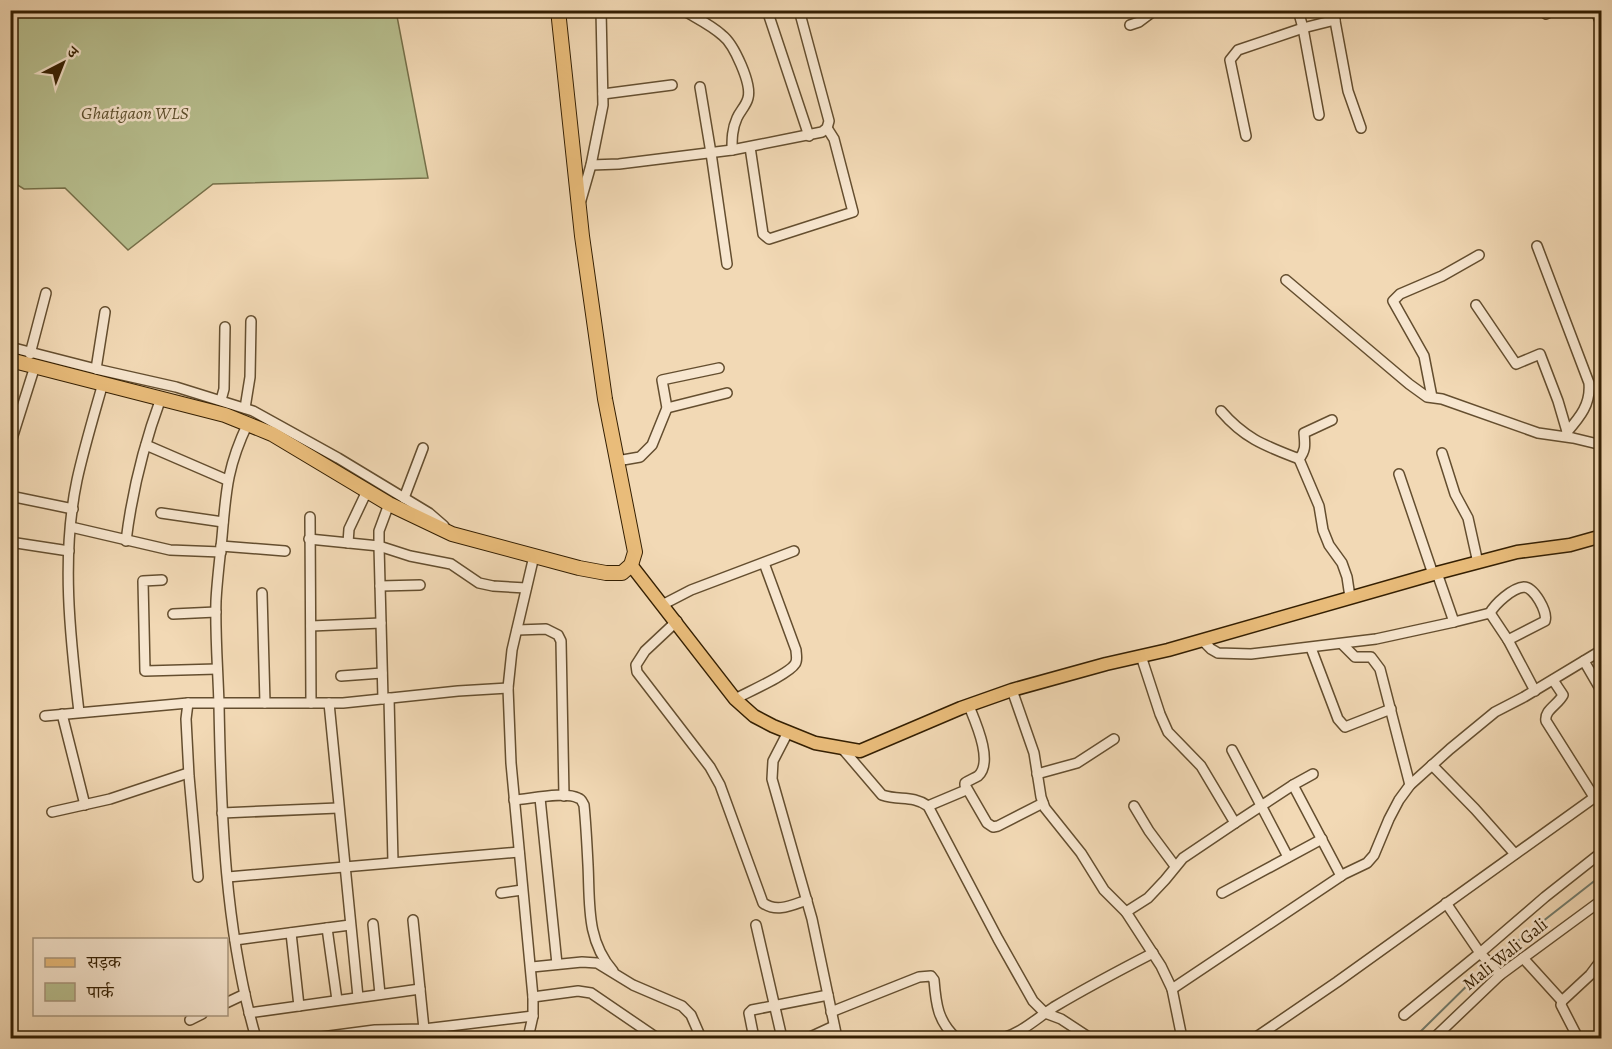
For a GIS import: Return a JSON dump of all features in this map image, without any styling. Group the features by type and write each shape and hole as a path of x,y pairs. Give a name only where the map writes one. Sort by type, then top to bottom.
{"highway":[{"path":"10,360 32,360 103,383 248,423 272,434 389,504 452,534 606,573 622,573 632,565 635,552 605,399 579,205 558,10"}],"main road":[{"path":"632,565 735,699 754,716 815,743 861,751 969,705 1012,690 1202,640 1435,573 1517,552 1601,539"}],"street":[{"path":"579,205 591,165 603,105 601,10"},
{"path":"683,10 723,35 741,66 749,94 732,133 732,150"},
{"path":"767,10 809,136"},
{"path":"591,165 711,153 822,132 827,128 829,121 799,10"},
{"path":"1130,25 1139,22 1155,10"},
{"path":"1298,10 1319,115"},
{"path":"1595,10 1602,25"},
{"path":"1246,136 1230,60 1238,50 1334,15 1348,91 1361,128"},
{"path":"603,94 672,85"},
{"path":"700,87 727,264"},
{"path":"750,147 763,234 769,239 853,212 834,139 827,128"},
{"path":"1537,246 1589,383 1590,394 1587,403 1568,435"},
{"path":"1432,397 1424,356 1393,301 1400,294 1442,276 1479,255"},
{"path":"1286,280 1408,384 1427,397 1538,433 1568,435 1602,445"},
{"path":"10,445 32,360 46,293"},
{"path":"1476,305 1516,364 1540,354 1568,435"},
{"path":"96,369 105,312"},
{"path":"245,408 250,377 251,321"},
{"path":"221,400 224,389 225,327"},
{"path":"10,347 32,360 96,369 176,387 245,408 338,458 429,513 452,534"},
{"path":"617,461 640,457 652,445 667,408 662,380 719,368"},
{"path":"79,712 69,595 69,550 77,480 103,383"},
{"path":"667,408 727,393"},
{"path":"126,541 137,480 161,398"},
{"path":"1221,411 1236,429 1266,446 1299,459 1319,506 1323,530 1329,545 1342,563 1350,597"},
{"path":"1299,459 1306,446 1304,433 1332,420"},
{"path":"248,423 236,447 227,480 216,612 222,813 228,877 235,940 256,1038"},
{"path":"146,445 227,480"},
{"path":"404,498 423,448"},
{"path":"1442,453 1455,494 1468,518 1478,563"},
{"path":"1399,474 1454,622"},
{"path":"348,543 349,529 367,491"},
{"path":"10,496 73,509"},
{"path":"389,504 379,531 379,546 382,673 386,699 393,862"},
{"path":"161,513 223,522"},
{"path":"310,517 311,703"},
{"path":"71,527 170,550 285,551"},
{"path":"309,539 379,546 410,556 451,564 479,582 493,586 526,588"},
{"path":"10,542 69,550"},
{"path":"662,605 691,590 794,551"},
{"path":"528,1038 533,1016 532,967 514,800 508,688 512,650 534,556"},
{"path":"735,699 786,672 797,660 796,650 764,563"},
{"path":"162,580 143,581 145,671 217,669"},
{"path":"380,586 420,585"},
{"path":"1202,640 1211,650 1224,654 1251,654 1376,639 1490,613 1498,601 1527,587 1544,608 1547,616 1545,621 1508,640"},
{"path":"262,593 265,703"},
{"path":"173,614 216,612"},
{"path":"1490,613 1508,640 1535,691"},
{"path":"677,621 645,651 636,665 638,672 710,767 720,785 763,903 769,908 780,909 807,900"},
{"path":"311,626 381,623"},
{"path":"517,630 546,629 558,635 561,641 564,796"},
{"path":"1342,644 1355,657 1365,656 1374,660 1380,669 1410,785"},
{"path":"1311,648 1341,724 1345,727 1349,726 1390,708"},
{"path":"1172,989 1341,876 1366,863 1374,855 1389,819 1410,785 1432,765 1495,712 1535,691 1602,650"},
{"path":"1141,656 1168,732 1201,766 1235,823"},
{"path":"1584,661 1602,693"},
{"path":"341,676 382,673"},
{"path":"1255,1038 1598,795 1546,721 1547,713 1563,695 1553,680"},
{"path":"45,716 188,703 329,703 508,688"},
{"path":"1012,690 1034,753 1043,803 1050,816 1081,853 1104,890 1126,912 1153,952 1172,989 1182,1038"},
{"path":"188,703 186,718 188,773 198,877"},
{"path":"329,703 358,997"},
{"path":"969,705 982,742 984,765 978,776 965,783 966,790 987,823 993,827 998,826 1043,803"},
{"path":"62,714 85,806"},
{"path":"788,732 773,762 772,779 807,900 837,1038"},
{"path":"1037,774 1077,763 1114,738"},
{"path":"841,747 882,795 889,798 917,799 928,806 998,939 1034,1001 1045,1013 1061,1019 1090,1038"},
{"path":"1232,750 1288,857"},
{"path":"1432,765 1515,854"},
{"path":"52,813 85,806 188,773"},
{"path":"1126,912 1148,897 1183,858 1261,804 1313,774"},
{"path":"1293,785 1341,876"},
{"path":"928,806 966,790"},
{"path":"514,800 564,796 577,797 584,805 590,915 602,959 613,971"},
{"path":"540,798 557,964"},
{"path":"1134,806 1175,866"},
{"path":"222,813 338,808"},
{"path":"1222,893 1322,839"},
{"path":"228,877 519,852"},
{"path":"1404,1015 1483,957 1545,897 1602,852"},
{"path":"501,893 522,890"},
{"name":"Mali Wali Gali","path":"1434,1038 1497,972 1523,958 1602,900"},
{"path":"1446,903 1483,957 1497,972"},
{"path":"412,920 424,1029"},
{"path":"373,924 380,994"},
{"path":"235,940 350,925"},
{"path":"756,925 782,1038"},
{"path":"327,928 337,1000"},
{"path":"291,933 299,1006"},
{"path":"1003,1038 1027,1027 1045,1013 1153,952"},
{"path":"1523,958 1562,1001 1562,1011 1578,1038"},
{"path":"1562,1001 1590,975 1602,959"},
{"path":"532,967 582,962 597,963 633,985 682,1006 691,1016 701,1038"},
{"path":"831,1012 919,977 931,976 934,980 940,1019 945,1028 956,1038"},
{"path":"249,1013 420,988"},
{"path":"533,997 578,991 591,993 657,1038"},
{"path":"228,1002 245,994"},
{"path":"754,1038 749,1013 752,1010 828,995"},
{"path":"190,1020 198,1016"},
{"path":"314,1038 375,1030 424,1029 533,1016"},
{"path":"808,1038 834,1026"}],"green space":[{"name":"Ghatigaon WLS","path":"11,10 396,11 428,178 213,184 128,250 65,188 24,189 11,181"}],"waterway":[{"path":"1492,961 1602,875"},
{"path":"1410,1038 1416,1036 1488,965"}]}
